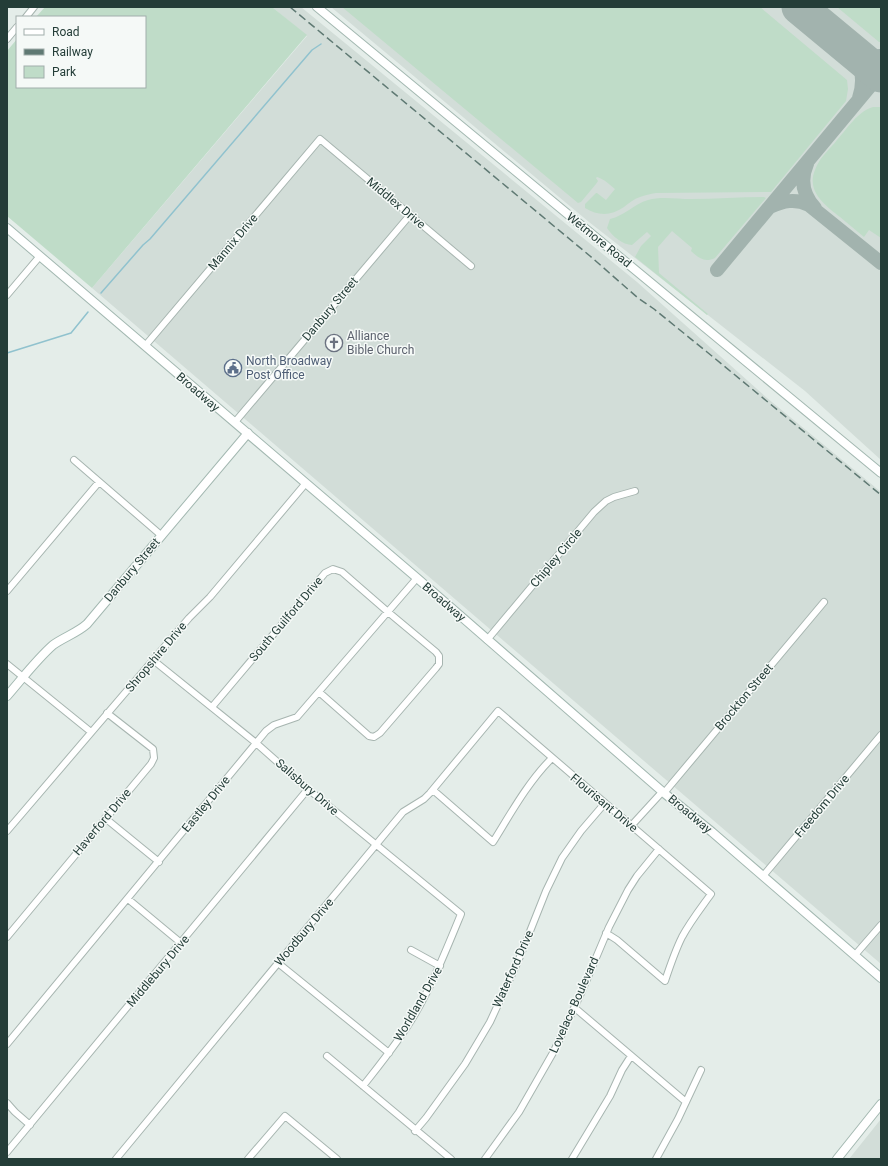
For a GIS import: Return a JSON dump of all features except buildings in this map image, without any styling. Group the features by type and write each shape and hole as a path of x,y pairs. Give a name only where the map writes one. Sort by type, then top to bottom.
{"main road":[{"name":"Wetmore Road","path":"316,7 881,473"},
{"name":"Broadway","path":"7,228 417,578 663,792 881,978"},
{"name":"Danbury Street","path":"7,696 52,646 87,624 248,434"},
{"path":"837,1159 881,1104"}],"street":[{"path":"27,16 34,7"},
{"path":"7,39 16,28"},
{"name":"Middlex Drive","path":"320,139 471,266"},
{"name":"Mannix Drive","path":"145,346 320,139"},
{"name":"Danbury Street","path":"235,422 410,215"},
{"path":"7,295 40,256"},
{"path":"74,460 162,536"},
{"path":"7,591 99,482"},
{"name":"Shropshire Drive","path":"7,831 306,484"},
{"name":"Chipley Circle","path":"487,640 594,512 606,501 635,491"},
{"name":"South Guilford Drive","path":"212,707 329,571 334,569 342,572 388,612"},
{"name":"Eastley Drive","path":"7,1044 159,862 256,742 274,725 296,717 417,578"},
{"name":"Brockton Street","path":"631,826 663,792 824,602"},
{"path":"318,692 369,736 374,737 380,733 436,668 440,660 436,652 388,612"},
{"name":"Salisbury Drive","path":"153,660 256,742 308,789 461,914"},
{"path":"7,664 91,732"},
{"name":"Flourisant Drive","path":"498,711 711,894 682,936 673,956 665,981 606,932"},
{"name":"Woodbury Drive","path":"116,1159 403,812 433,790 498,711"},
{"name":"Haverford Drive","path":"7,937 151,764 154,758 153,749 108,713"},
{"name":"Freedom Drive","path":"763,876 881,735"},
{"path":"433,790 493,842 521,796 552,758"},
{"name":"Middlebury Drive","path":"7,1152 308,789"},
{"name":"Waterford Drive","path":"415,1131 465,1064 490,1022 519,960 546,890 562,858 581,831 605,803"},
{"path":"105,818 159,862"},
{"name":"Lovelace Boulevard","path":"485,1159 519,1112 554,1051 575,1008 606,932 628,890 637,876 659,849"},
{"path":"128,899 181,943"},
{"name":"Worldland Drive","path":"363,1086 389,1053 414,1014 440,966 461,914"},
{"path":"855,956 881,925"},
{"path":"411,950 440,966"},
{"path":"278,963 389,1053"},
{"path":"575,1008 686,1102"},
{"path":"327,1056 415,1131 451,1159"},
{"path":"572,1159 610,1096 622,1070 631,1056"},
{"path":"656,1159 701,1070"},
{"path":"7,1103 14,1112 30,1125"},
{"path":"248,1159 284,1116 337,1159"}],"shaded area":[{"path":"272,7 301,7 637,282 767,398 881,492 881,964 92,288 307,36"},
{"path":"331,7 881,7 881,460 805,391 589,222"},
{"path":"881,1119 881,1159 849,1159"}],"green space":[{"path":"45,7 272,7 307,35 92,288 7,216 7,51 16,40 16,88 146,88 146,16 37,16"},
{"path":"342,7 760,7 847,80 848,89 846,101 771,192 656,193 638,198 614,212 600,214 585,208 585,204 596,193 606,200 615,189 609,184 597,177 596,178 598,181 596,184 581,202 578,203"},
{"path":"837,7 881,7 881,42 879,42"},
{"path":"873,107 881,107 881,238 869,230 864,237 828,208 818,197 813,185 815,170 822,158 857,116"},
{"path":"766,198 715,258 705,260 699,258 691,251 692,248 672,231 658,247 659,273 708,314 707,315 635,257 641,246 651,236 647,232 632,245 629,245 618,240 607,228 610,219 638,204 653,199"}],"waterway":[{"path":"101,293 150,239 312,50 321,44"},
{"path":"7,353 71,333 88,312"}],"taxiway":[{"path":"840,41 854,55 861,70 862,87 859,98"},
{"path":"849,47 864,55 872,57 881,56"},
{"path":"717,270 881,73"},
{"path":"807,164 803,182 805,193 815,208"},
{"path":"770,207 789,201 809,205 881,263"}],"runway":[{"path":"799,7 881,75"}],"railway":[{"path":"290,7 590,256 638,298 654,309 881,495"}],"place":[{"name":"Alliance Bible Church","path":"334,343"},
{"name":"North Broadway Post Office","path":"233,368"}]}
